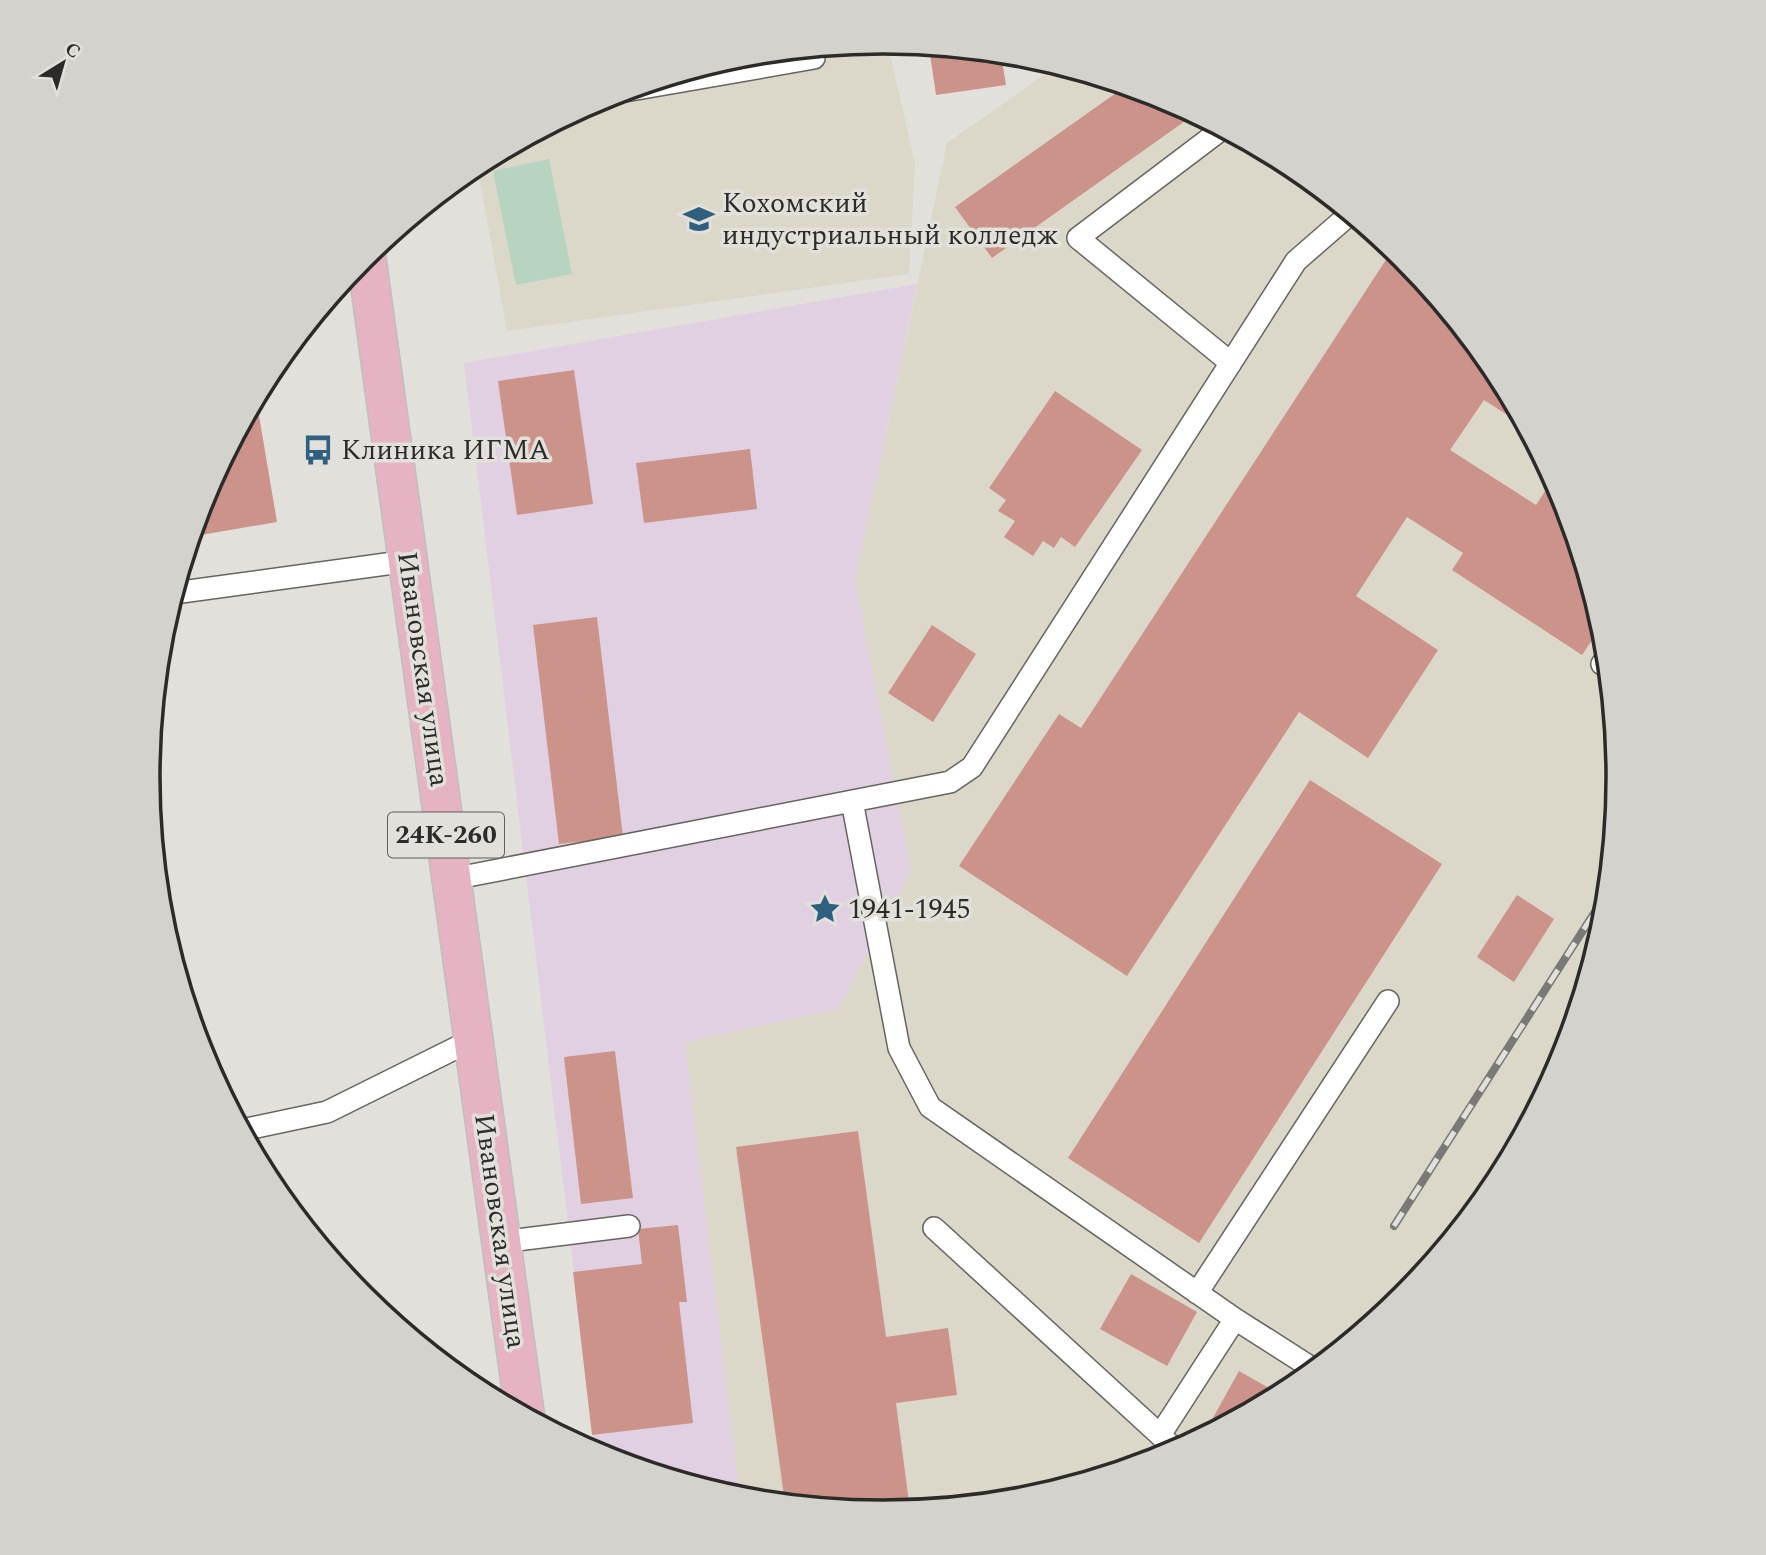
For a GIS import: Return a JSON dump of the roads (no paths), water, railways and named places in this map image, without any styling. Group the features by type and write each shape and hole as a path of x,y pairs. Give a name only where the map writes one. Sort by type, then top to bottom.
{"main road":[{"name":"Ивановская улица","path":"368,270 524,1405"}],"lane":[{"path":"702,78 814,58"},
{"path":"1214,135 1079,238 1231,363"},
{"path":"452,879 950,782 972,766 1296,261 1343,220"},
{"path":"184,592 408,561"},
{"path":"852,801 898,1048 930,1107 1235,1319 1305,1364"},
{"path":"1198,1293 1388,1001"},
{"path":"251,1128 327,1112 474,1039"},
{"path":"501,1242 629,1226"},
{"path":"934,1228 1168,1443"},
{"path":"1160,1435 1235,1319"}],"railway":[{"path":"1394,1226 1593,916"}],"place":[{"name":"Кохомский индустриальный колледж","path":"699,219"},
{"name":"Клиника ИГМА","path":"318,450"},
{"name":"1941-1945","path":"825,909"}]}
